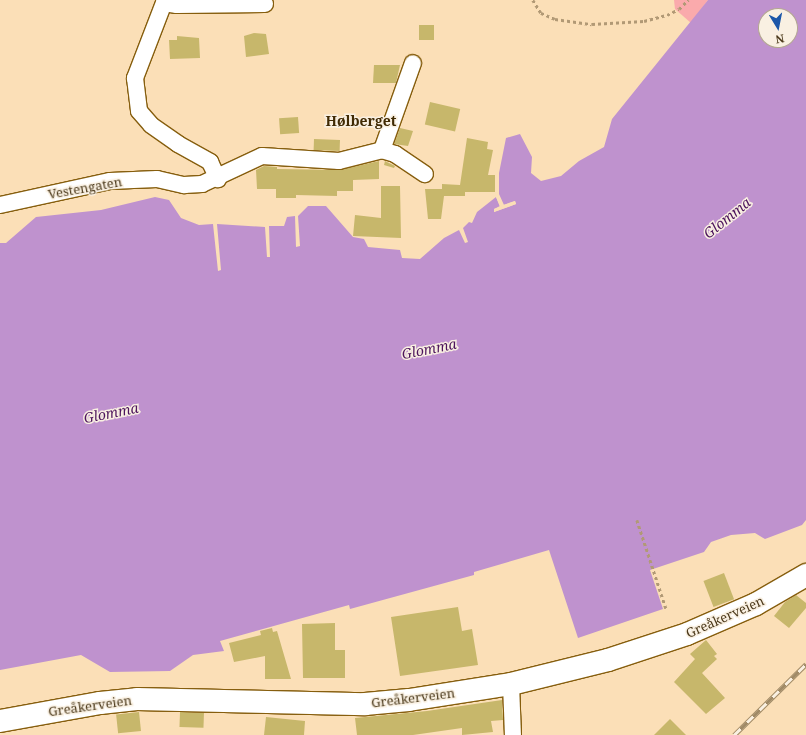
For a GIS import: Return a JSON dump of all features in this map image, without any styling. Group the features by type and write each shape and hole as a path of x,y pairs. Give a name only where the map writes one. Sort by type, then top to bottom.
{"main road":[{"name":"Greåkerveien","path":"0,721 100,703 137,699 168,698 313,704 365,704 409,700 511,684 608,660 687,634 756,604 806,575"}],"street":[{"path":"218,178 210,162 178,144 151,125 139,111 135,78 165,1 176,5 265,4"},
{"path":"413,63 382,150 395,154 426,174"},
{"name":"Vestengaten","path":"0,205 110,181 158,179 184,185 202,184 218,178 251,159 262,156 339,161 382,150"},
{"path":"511,684 513,735"}],"path":[{"path":"533,0 541,14 555,19 592,24 644,21 666,15 679,9 688,0"},
{"path":"637,520 666,608"}],"shaded area":[{"path":"674,0 708,0 691,23 675,9"}],"water":[{"name":"Glomma","path":"708,0 806,0 806,520 802,525 765,539 755,533 731,535 711,542 704,552 650,570 663,609 578,638 549,550 474,572 474,575 350,609 349,605 220,641 224,651 193,655 170,671 110,672 81,655 0,670 0,243 6,243 36,217 101,210 155,197 169,200 181,218 199,225 213,224 218,271 221,270 217,224 265,227 267,257 270,257 269,226 284,226 287,217 295,216 296,247 300,246 298,216 308,206 326,206 353,237 364,239 368,247 400,250 402,258 420,259 444,238 459,230 465,243 468,242 463,228 469,222 472,223 477,212 496,197 500,207 494,209 494,212 516,204 515,201 504,205 499,194 499,173 506,138 520,134 532,157 531,173 541,181 561,176 579,161 604,147 612,119"}],"pier":[{"path":"498,195 503,205 515,201 516,204 494,212 494,209 500,206 496,197"}],"building":[{"path":"419,25 434,25 434,40 419,40"},
{"path":"254,33 266,34 269,54 246,57 244,36"},
{"path":"177,36 199,38 200,58 170,59 169,40 177,40"},
{"path":"374,65 400,65 396,83 373,83"},
{"path":"430,102 460,109 455,131 425,124"},
{"path":"298,117 299,133 280,134 279,118"},
{"path":"400,128 413,131 408,146 394,144"},
{"path":"467,138 488,142 487,149 493,150 488,175 495,175 495,192 465,192 465,196 444,196 441,219 428,219 425,189 442,189 442,184 460,185"},
{"path":"314,139 340,140 340,151 314,150"},
{"path":"379,161 379,179 353,180 353,191 337,191 337,196 296,195 296,198 276,198 276,189 257,189 256,170 264,166 277,167 277,169 339,170"},
{"path":"385,161 395,166 394,168 384,165"},
{"path":"381,186 400,186 401,238 353,236 355,215 381,218"},
{"path":"724,573 734,599 713,607 703,581"},
{"path":"796,595 806,603 806,608 789,628 774,616 785,602"},
{"path":"458,607 462,631 472,629 478,665 400,676 391,617"},
{"path":"335,623 335,650 345,650 345,678 303,678 302,624"},
{"path":"272,628 273,632 277,631 291,679 265,679 265,656 234,662 229,643 261,635 260,631"},
{"path":"706,640 717,654 714,656 717,659 702,673 725,698 706,714 674,682 695,659 690,654"},
{"path":"502,700 503,720 491,721 493,732 462,735 462,728 413,735 357,735 355,718 427,711"},
{"path":"139,712 141,731 118,733 116,714"},
{"path":"180,712 204,713 203,728 179,727"},
{"path":"266,717 305,721 304,735 264,735"},
{"path":"670,719 686,735 654,735"}],"railway":[{"path":"734,735 806,664"}],"district":[{"name":"Hølberget","path":"361,121"}]}
